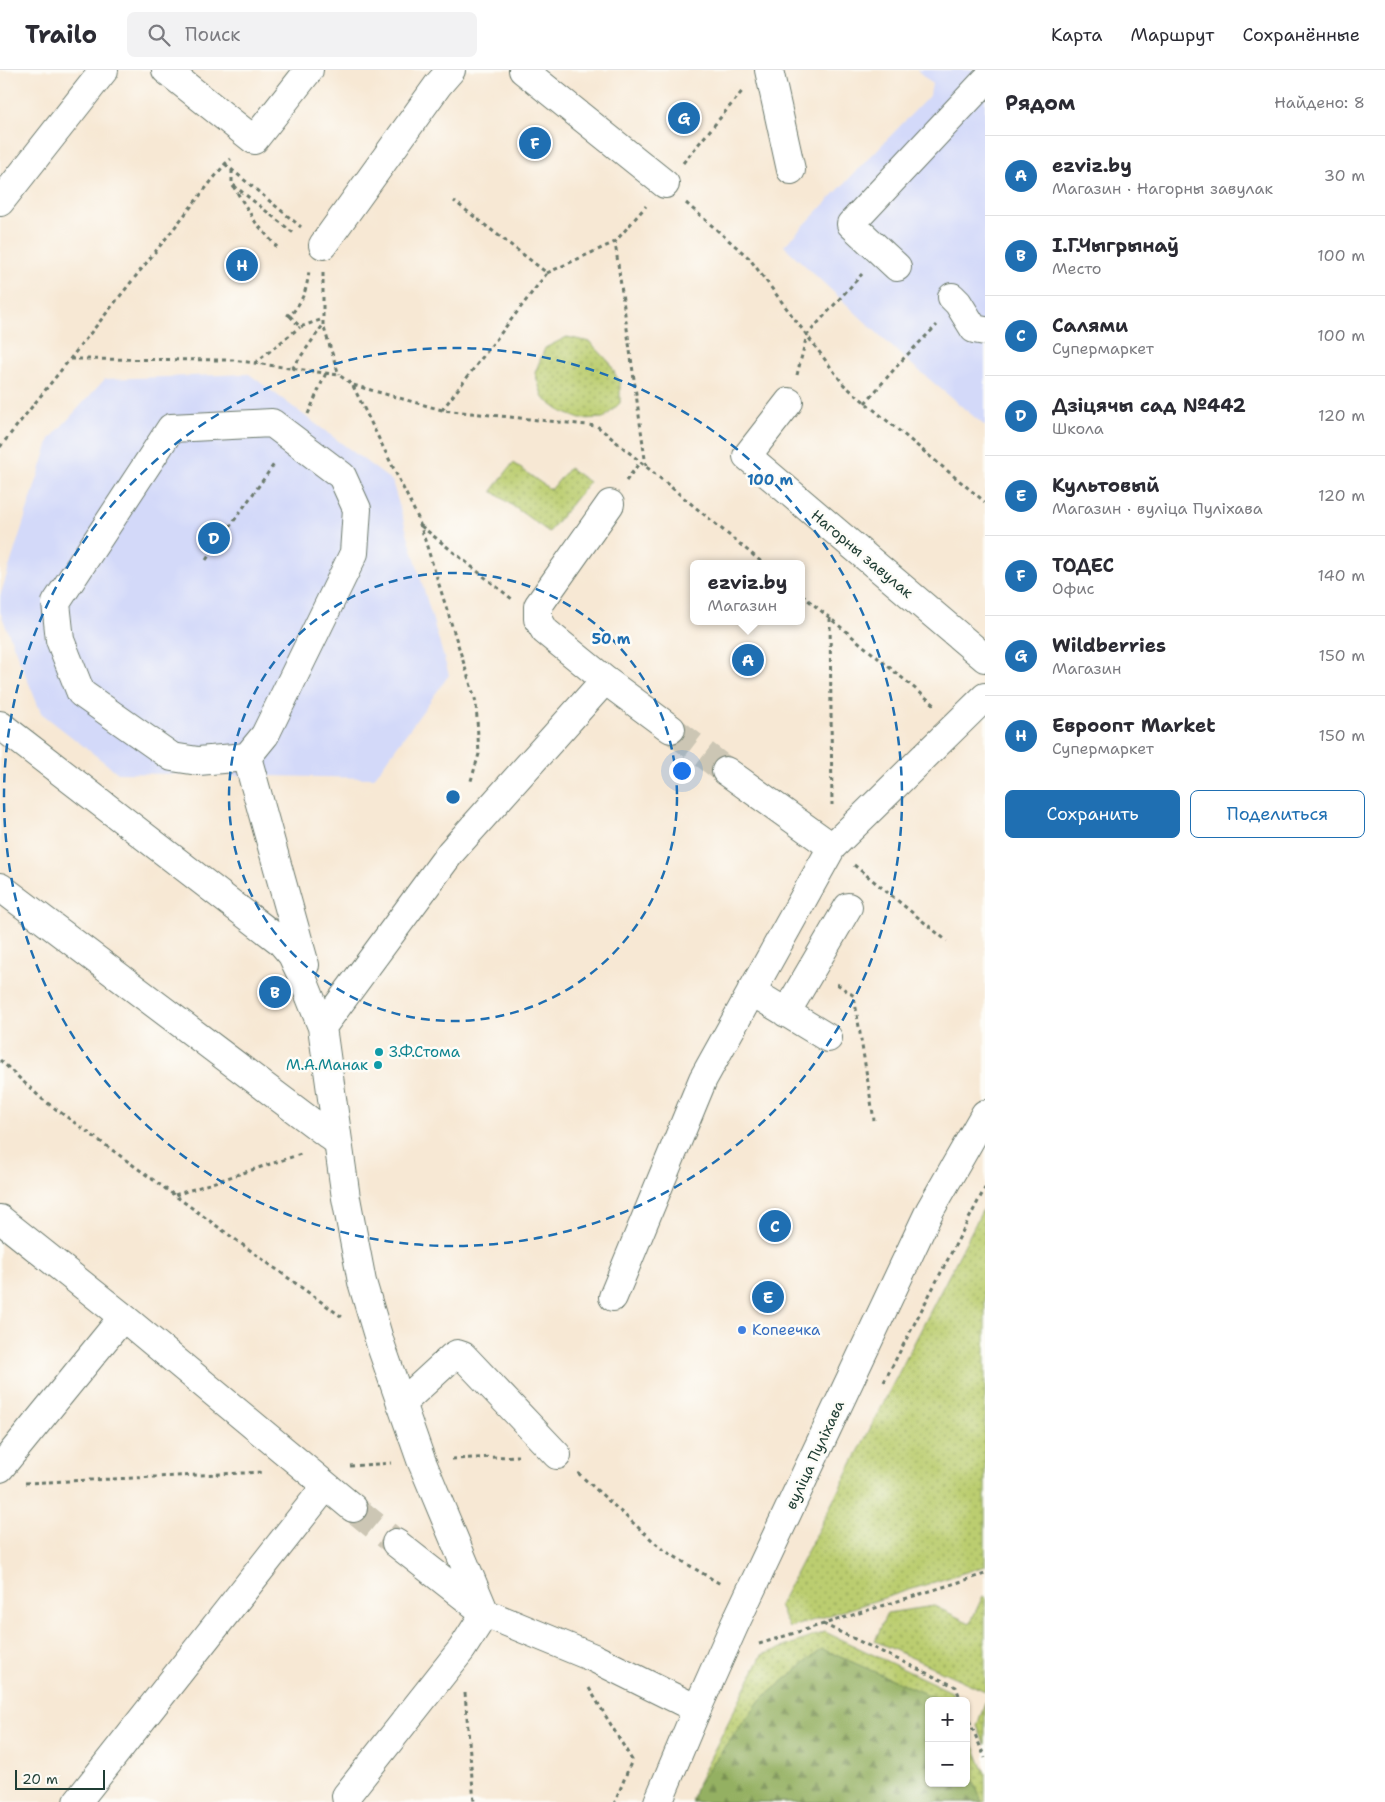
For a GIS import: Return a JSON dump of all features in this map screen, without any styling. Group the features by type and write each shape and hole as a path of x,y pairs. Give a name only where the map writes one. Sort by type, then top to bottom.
{"street":[{"path":"0,202 104,70"},
{"path":"166,70 254,140 309,70"},
{"path":"316,256 438,85 451,70"},
{"path":"523,70 665,184"},
{"path":"769,70 791,170"},
{"path":"889,260 851,224 985,81"},
{"path":"955,300 974,328 985,331"},
{"name":"Нагорны завулак","path":"789,402 747,456 985,658"},
{"path":"272,423 292,438 342,476 357,509 354,553 265,735 247,757 198,761 172,758 81,693 60,640 56,603 171,428 272,423"},
{"path":"610,504 538,606 538,619 545,631 605,680 671,729"},
{"path":"322,1027 451,852 605,680"},
{"path":"613,1297 703,1079 832,847 985,697"},
{"path":"0,725 280,941 292,956 300,972 322,1027"},
{"path":"247,757 322,1027 346,1198 362,1282 381,1346 421,1460 485,1613"},
{"path":"726,771 832,847"},
{"path":"0,887 338,1142"},
{"path":"786,1013 848,907"},
{"path":"751,991 828,1038"},
{"name":"вуліца Пуліхава","path":"658,1802 696,1709 930,1210 985,1114"},
{"path":"0,1219 123,1317 353,1508"},
{"path":"0,1468 123,1317"},
{"path":"401,1404 457,1354 463,1356 557,1455"},
{"path":"77,1802 326,1486"},
{"path":"396,1543 485,1613 594,1658 696,1709"},
{"path":"347,1802 346,1796 462,1649 485,1613"}],"path":[{"path":"442,410 547,273 615,242 747,85"},
{"path":"0,447 225,164 254,140"},
{"path":"232,169 232,184 256,223 277,247"},
{"path":"232,184 296,236"},
{"path":"665,184 749,258 844,385 985,502"},
{"path":"454,201 547,273"},
{"path":"615,242 646,467"},
{"path":"300,327 288,315 300,303 307,288 316,256"},
{"path":"789,402 807,335 889,260"},
{"path":"865,403 955,300"},
{"path":"255,363 300,327 323,319"},
{"path":"292,369 323,325"},
{"path":"70,359 233,360 339,375 352,385 442,410 597,426 759,560"},
{"path":"206,560 307,417 326,373"},
{"path":"352,385 420,525 476,702 479,754 469,790"},
{"path":"420,525 538,619"},
{"path":"805,597 959,724"},
{"path":"830,618 832,847 947,941"},
{"path":"833,980 854,996 874,1120"},
{"path":"0,1060 42,1099 381,1346"},
{"path":"174,1195 338,1142"},
{"path":"557,1455 662,1548 727,1588"},
{"path":"752,1646 985,1574"},
{"path":"822,1624 956,1687 960,1697"},
{"path":"462,1649 474,1802"},
{"path":"588,1687 632,1760 617,1802"},
{"path":"970,1722 985,1758"}],"shaded area":[{"path":"917,70 985,70 985,426 904,358 784,246 930,95 932,84"},
{"path":"249,374 392,481 449,675 374,778 118,773 41,713 0,612 0,596 50,439 105,379"}],"green space":[{"path":"567,337 590,342 610,363 620,384 620,403 604,418 580,419 562,412 543,398 535,373 545,348"},
{"path":"513,463 551,490 569,468 589,482 549,532 492,491"},
{"path":"985,1205 985,1566 789,1628 779,1606"},
{"path":"983,1596 985,1597 985,1691 875,1641 887,1613 934,1606 970,1623"},
{"path":"825,1632 952,1692 954,1697 925,1697 925,1787 970,1787 970,1737 985,1773 985,1802 691,1802 696,1786 762,1655"},
{"path":"822,1649 933,1697 925,1697 925,1787 970,1787 970,1773 982,1802 691,1802 696,1786 760,1700"},
{"path":"985,1702 985,1745 977,1726"}],"tunnel":[{"path":"671,729 726,771"},
{"path":"353,1508 396,1543"}],"place":[{"name":"Wildberries","path":"684,118"},
{"name":"ТОДЕС","path":"535,143"},
{"name":"Евроопт Market","path":"242,265"},
{"name":"Дзіцячы сад №442","path":"214,538"},
{"name":"ezviz.by","path":"748,660"},
{"name":"І.Г.Чыгрынаў","path":"275,992"},
{"name":"З.Ф.Стома","path":"379,1052"},
{"name":"М.А.Манак","path":"378,1065"},
{"name":"Салями","path":"775,1226"},
{"name":"Культовый","path":"768,1297"},
{"name":"Копеечка","path":"742,1330"}]}
